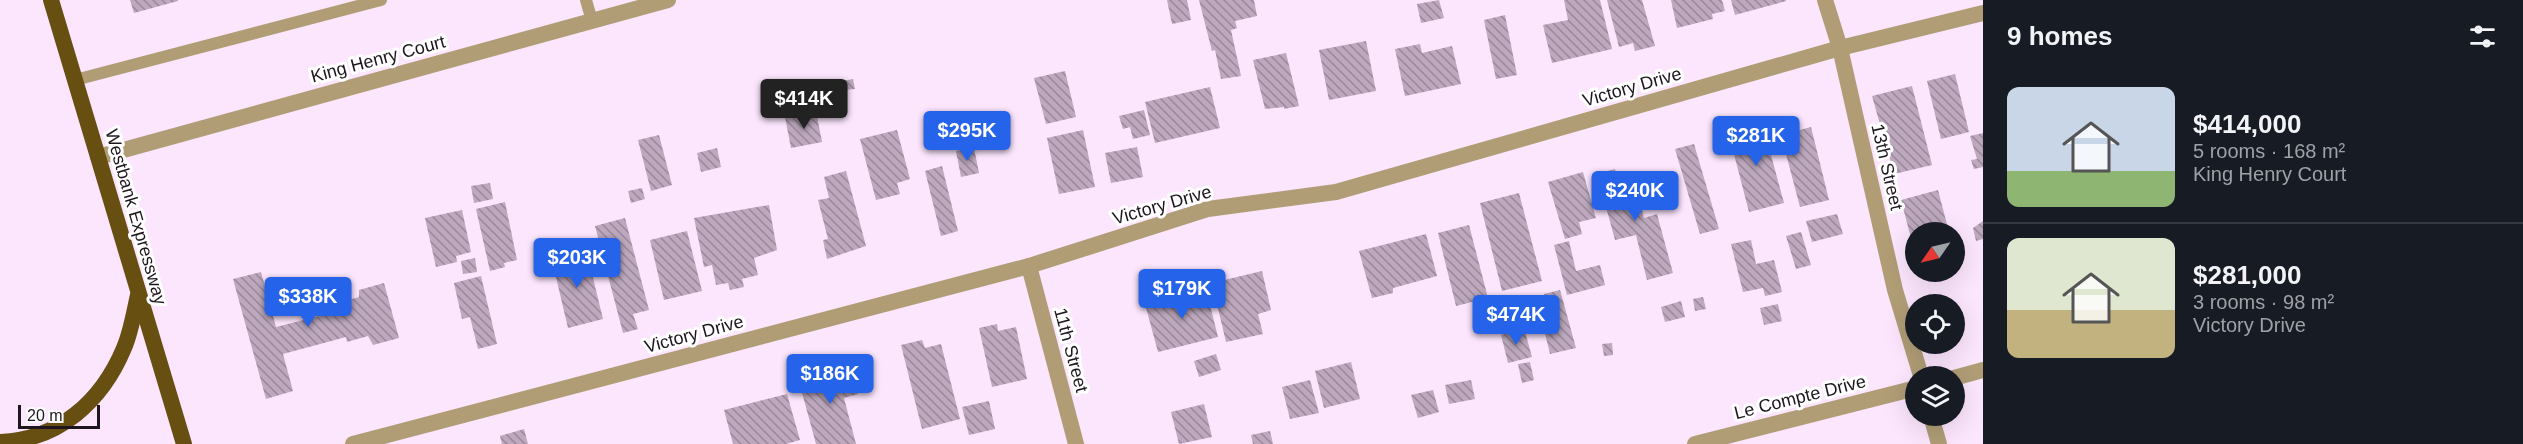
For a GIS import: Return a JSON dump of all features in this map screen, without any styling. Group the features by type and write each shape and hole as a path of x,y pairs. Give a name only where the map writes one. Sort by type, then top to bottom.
{"highway":[{"name":"Westbank Expressway","path":"51,0 184,444"},
{"path":"0,442 35,438 61,426 88,405 110,377 125,346 138,293"}],"street":[{"name":"King Henry Court","path":"98,157 668,0"},
{"name":"13th Street","path":"1825,0 1840,48 1895,291 1918,366"},
{"name":"Victory Drive","path":"353,444 1029,266 1208,209 1336,192 1840,48 1983,13"},
{"name":"11th Street","path":"1029,266 1076,444"},
{"path":"1965,375 1983,370"},
{"name":"Le Compte Drive","path":"1695,444 1905,391"},
{"path":"1934,426 1939,444"}],"lane":[{"path":"75,80 381,0"},
{"path":"586,0 592,21"}],"building":[{"path":"130,0 178,0 178,1 134,13"},
{"path":"1167,0 1187,0 1191,20 1172,24"},
{"path":"1199,0 1254,0 1257,16 1235,21 1237,28 1231,30 1241,76 1221,79 1215,50 1212,51"},
{"path":"1439,0 1444,18 1421,23 1417,4"},
{"path":"1564,0 1600,0 1612,49 1552,63 1543,25 1568,20"},
{"path":"1607,0 1642,0 1655,46 1635,51 1633,43 1619,47"},
{"path":"1671,0 1722,0 1725,11 1712,14 1713,19 1677,28"},
{"path":"1731,0 1786,0 1786,1 1735,15"},
{"path":"1505,15 1517,75 1496,79 1484,20"},
{"path":"1366,41 1376,91 1329,100 1319,50"},
{"path":"1420,44 1422,53 1452,46 1461,84 1405,96 1395,49"},
{"path":"1286,53 1299,106 1265,109 1253,60"},
{"path":"1065,71 1076,117 1046,124 1034,78"},
{"path":"1955,74 1969,132 1941,139 1927,81"},
{"path":"853,79 855,89 843,90 842,81"},
{"path":"1912,86 1932,165 1894,174 1872,96"},
{"path":"1210,87 1220,128 1155,143 1145,102"},
{"path":"1144,110 1150,135 1133,139 1130,127 1123,129 1119,116"},
{"path":"816,111 822,142 791,148 785,117"},
{"path":"1762,122 1784,203 1749,212 1728,131"},
{"path":"1811,127 1829,200 1800,207 1781,135"},
{"path":"897,130 910,179 897,183 900,194 876,200 860,139"},
{"path":"1083,130 1095,187 1059,194 1047,138"},
{"path":"1983,133 1983,167 1974,169 1971,160 1977,159 1970,136"},
{"path":"659,135 672,185 651,191 638,140"},
{"path":"1694,144 1719,229 1700,234 1675,149"},
{"path":"1137,147 1143,177 1111,183 1105,153"},
{"path":"717,148 721,167 701,172 697,153"},
{"path":"974,148 979,173 961,177 956,151"},
{"path":"942,166 958,231 941,236 925,171"},
{"path":"1615,169 1617,176 1632,172 1644,218 1657,214 1673,273 1647,280 1636,235 1615,240 1597,174"},
{"path":"846,171 866,246 827,259 823,240 828,239 818,200 829,198 824,177"},
{"path":"1583,172 1596,218 1579,222 1582,234 1565,239 1548,182"},
{"path":"490,183 493,199 474,203 471,186"},
{"path":"642,188 645,199 631,203 628,191"},
{"path":"1938,190 1946,222 1907,222 1901,200"},
{"path":"1519,193 1542,281 1502,291 1480,203"},
{"path":"505,202 517,260 504,263 505,267 490,271 476,209"},
{"path":"769,205 777,250 754,258 758,275 742,279 744,287 730,290 728,283 716,285 712,265 704,267 694,218"},
{"path":"462,210 471,252 456,256 457,262 436,267 425,218"},
{"path":"1837,214 1843,234 1812,242 1806,221"},
{"path":"625,218 649,310 633,314 638,329 623,333 595,226"},
{"path":"1983,221 1983,239 1976,241 1973,228"},
{"path":"1469,225 1488,298 1456,306 1438,233"},
{"path":"687,231 702,291 664,300 650,240"},
{"path":"1801,232 1811,265 1796,269 1786,236"},
{"path":"1426,234 1437,276 1393,288 1393,293 1372,298 1359,251"},
{"path":"1751,240 1756,264 1774,260 1782,292 1765,296 1763,288 1743,292 1731,244"},
{"path":"1569,241 1576,271 1600,265 1605,285 1567,295 1554,245"},
{"path":"586,249 603,319 568,328 555,273 558,272 554,256"},
{"path":"475,258 477,272 463,274 461,261"},
{"path":"1262,271 1271,310 1258,314 1263,334 1226,342 1212,283"},
{"path":"261,272 276,327 339,311 339,303 359,297 359,290 384,283 399,338 373,345 368,336 347,342 346,337 283,354 293,391 266,399 233,279"},
{"path":"481,276 497,344 478,349 470,317 462,319 454,283"},
{"path":"1206,289 1218,337 1158,352 1145,304"},
{"path":"1560,290 1576,348 1550,354 1543,325 1551,323 1544,294"},
{"path":"1703,297 1706,309 1695,311 1693,299"},
{"path":"1681,301 1685,317 1665,322 1661,307"},
{"path":"1778,304 1782,321 1764,325 1760,308"},
{"path":"997,324 998,331 1016,327 1027,379 992,387 979,328"},
{"path":"1524,328 1532,357 1508,363 1501,335"},
{"path":"922,340 925,348 941,344 960,419 922,429 901,345"},
{"path":"1612,343 1613,355 1604,356 1602,344"},
{"path":"1216,354 1221,370 1199,377 1194,361"},
{"path":"1351,362 1360,399 1324,408 1315,371"},
{"path":"1530,362 1534,380 1522,383 1518,364"},
{"path":"851,365 858,394 844,398 856,444 816,444 798,378"},
{"path":"1310,380 1319,413 1290,419 1282,387"},
{"path":"1471,380 1475,399 1449,404 1445,385"},
{"path":"1433,390 1439,412 1418,418 1411,395"},
{"path":"787,394 800,440 786,444 733,444 724,410"},
{"path":"989,401 995,429 969,435 962,407"},
{"path":"1204,404 1212,437 1179,444 1171,412"},
{"path":"524,429 528,444 502,444 500,436"},
{"path":"1270,431 1273,444 1253,444 1251,435"}]}
